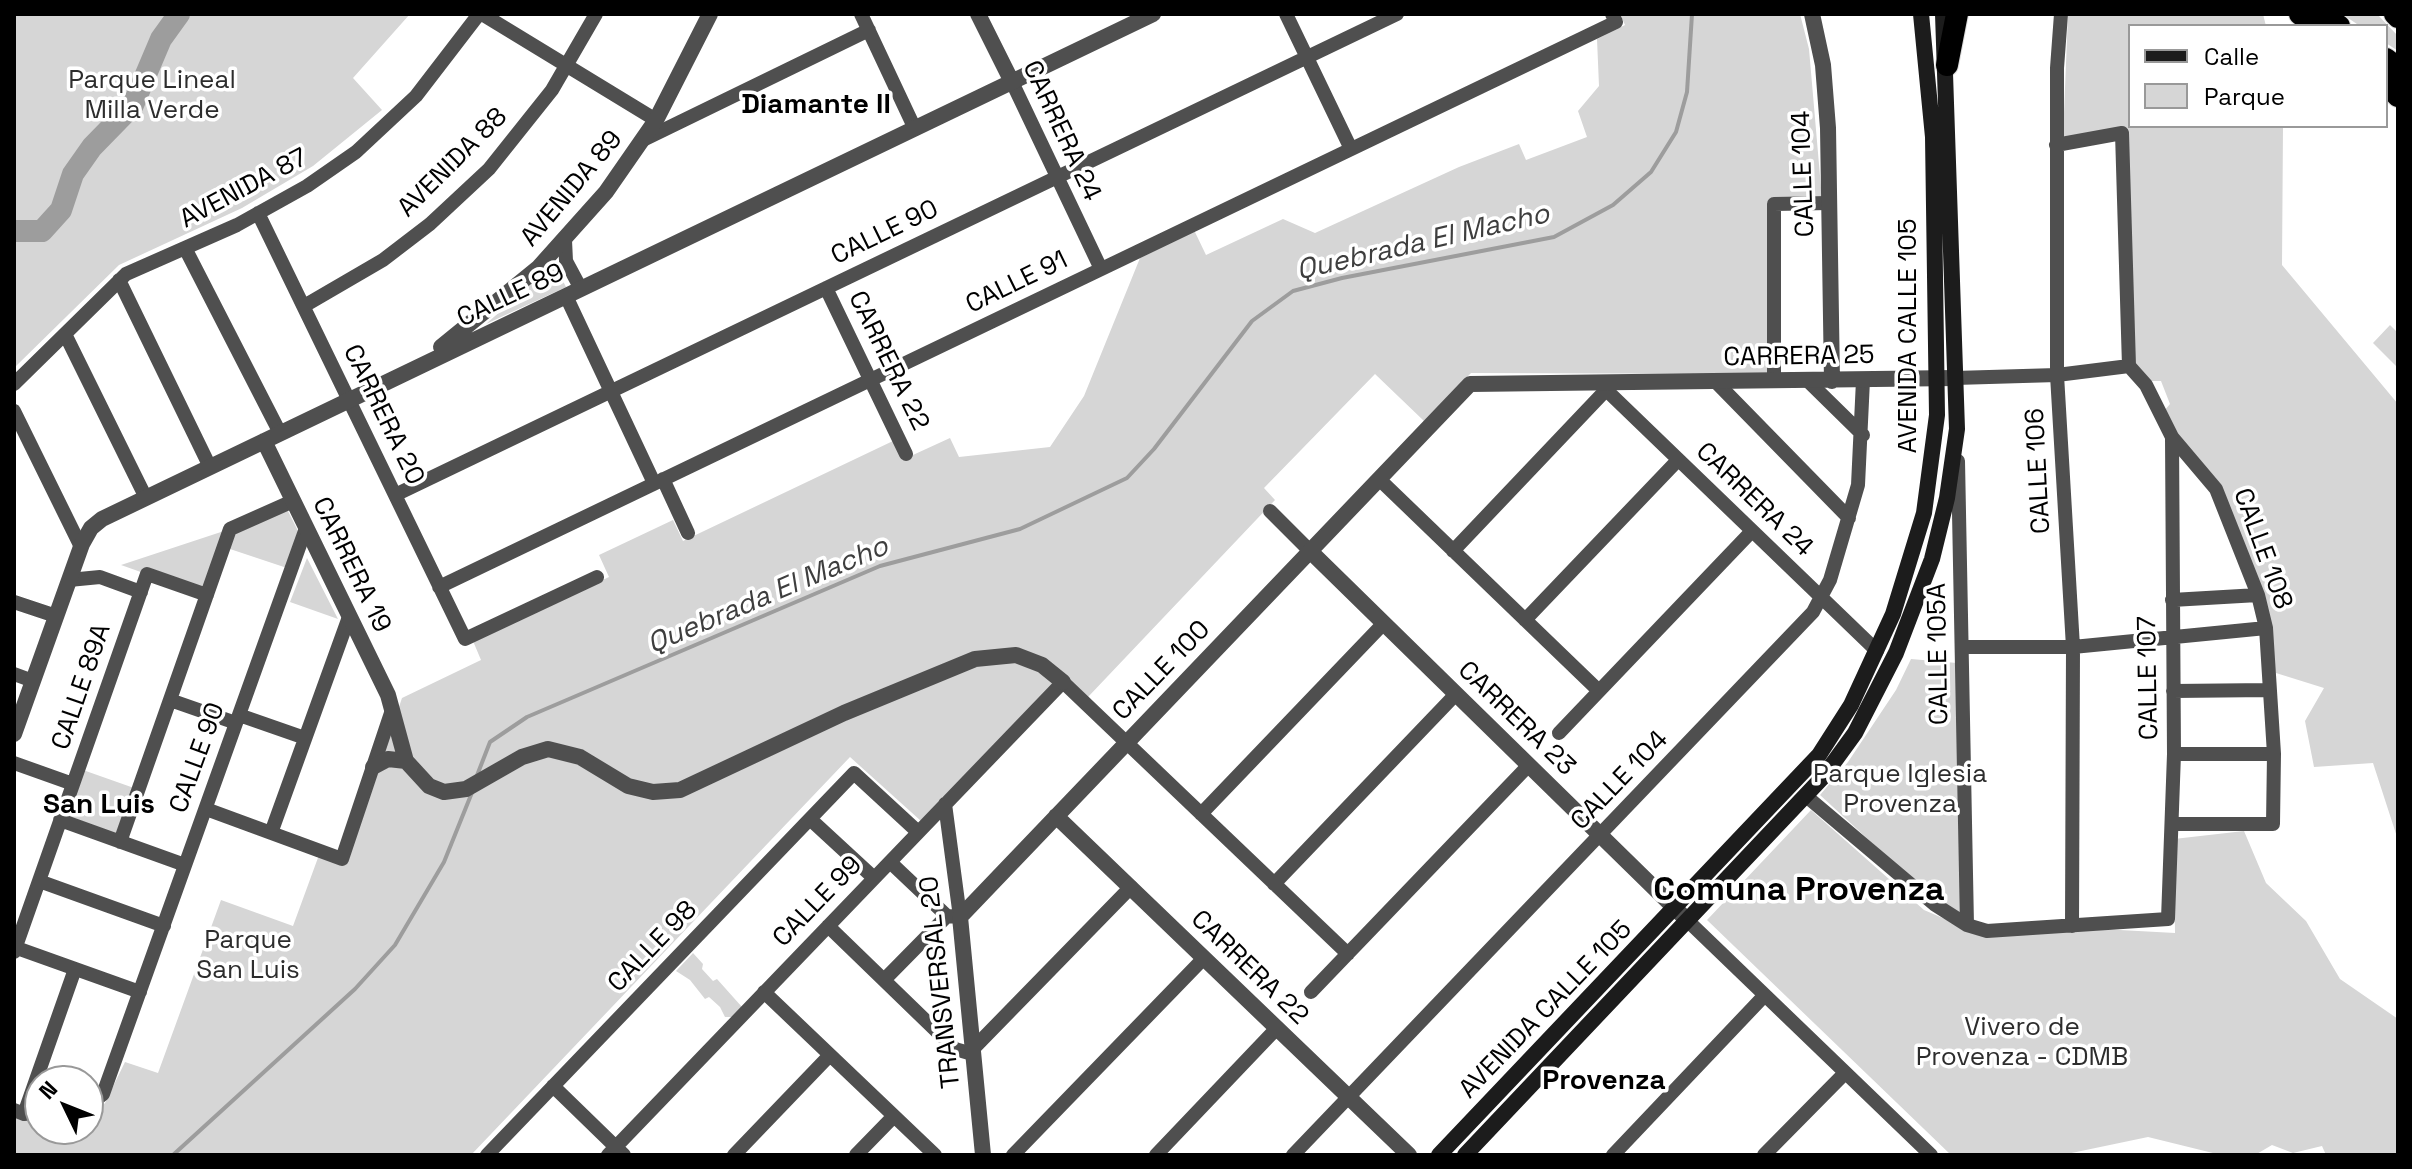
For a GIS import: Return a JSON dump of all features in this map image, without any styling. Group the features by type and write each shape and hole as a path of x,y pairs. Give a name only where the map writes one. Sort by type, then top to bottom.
{"highway":[{"path":"1947,65 1957,14"}],"main road":[{"name":"AVENIDA CALLE 105","path":"1439,1155 1676,910 1819,755 1851,705 1877,651 1904,585 1924,513 1934,448 1933,137 1921,14"},
{"name":"AVENIDA CALLE 105","path":"1465,1155 1806,796 1863,720 1912,615 1940,528 1957,429 1943,14"}],"street":[{"path":"481,14 656,120"},
{"name":"AVENIDA 87","path":"14,384 119,280 143,264 185,248 307,186 371,140 435,74 481,14"},
{"name":"AVENIDA 88","path":"304,306 383,260 462,196 514,140 567,66 596,14"},
{"name":"AVENIDA 89","path":"386,382 481,318 565,240 656,120 710,14"},
{"path":"861,14 915,129"},
{"name":"CARRERA 24","path":"978,14 1101,269"},
{"name":"CALLE 89","path":"14,734 81,547 96,523 1153,14"},
{"path":"1286,14 1351,149"},
{"name":"CALLE 90","path":"395,495 1397,14"},
{"name":"CALLE 104","path":"1812,14 1823,65 1832,381"},
{"name":"CALLE 106","path":"2061,14 2056,145 2057,375 2073,647 2072,926"},
{"name":"CALLE 91","path":"439,587 1351,149 1614,18"},
{"path":"643,140 869,30"},
{"path":"2056,145 2122,133 2129,366"},
{"path":"1774,381 1774,204 1829,203"},
{"name":"CARRERA 20","path":"258,213 465,639 597,577"},
{"path":"565,240 566,261 574,293 611,391 688,533"},
{"path":"185,248 280,433"},
{"path":"119,280 210,467"},
{"name":"CARRERA 22","path":"826,288 906,454"},
{"path":"65,334 146,498"},
{"name":"CARRERA 25","path":"1470,384 1602,386 1955,378 2057,375 2129,366"},
{"name":"CALLE 108","path":"2129,366 2146,385 2172,437 2216,489 2258,595 2266,628 2274,754 2273,824 2173,824"},
{"name":"CALLE 104","path":"1293,1155 1800,628 1822,598 1858,485 1863,435 1863,380"},
{"path":"1808,381 1863,435"},
{"path":"1716,382 1849,518"},
{"name":"CALLE 100","path":"884,980 1056,816 1470,384"},
{"path":"1453,551 1602,386"},
{"name":"CARRERA 24","path":"1602,386 1877,651"},
{"path":"14,411 81,547"},
{"name":"CALLE 105A","path":"1957,429 1964,647 1967,925"},
{"name":"CALLE 107","path":"2072,926 2168,919 2174,754 2172,437"},
{"name":"CARRERA 19","path":"264,441 392,710 406,761"},
{"path":"1525,620 1678,460"},
{"path":"1379,479 1599,691"},
{"path":"120,842 230,529 293,501"},
{"path":"1270,511 1310,551"},
{"name":"CALLE 90","path":"104,1091 306,528"},
{"path":"1559,733 1752,531"},
{"name":"CARRERA 23","path":"1310,551 1925,1153"},
{"name":"CALLE 89A","path":"15,949 147,574 207,595"},
{"path":"69,580 100,577 141,592"},
{"path":"2172,600 2258,595"},
{"path":"14,602 56,616"},
{"path":"271,833 349,617"},
{"path":"1201,814 1384,623"},
{"path":"1964,647 2073,647 2266,628"},
{"path":"373,767 388,759 406,761 429,786 455,793 522,757 548,749 580,757 640,789 680,790 844,713 975,659 1016,655 1042,665 1063,682 1348,954"},
{"path":"14,674 33,681"},
{"name":"CALLE 99","path":"616,1152 764,992 1063,682"},
{"path":"2173,691 2270,690"},
{"path":"1274,884 1456,694"},
{"path":"170,700 305,738"},
{"path":"206,809 342,859 392,710"},
{"path":"2174,754 2274,754"},
{"path":"14,763 73,784"},
{"path":"1311,992 1529,765"},
{"name":"CALLE 98","path":"487,1155 854,773 918,832"},
{"path":"1806,796 1934,904 1967,925 1987,931 2072,926"},
{"name":"TRANSVERSAL 20","path":"945,804 953,916 973,1052 983,1155"},
{"name":"CARRERA 22","path":"1056,816 1409,1155"},
{"path":"810,819 874,878"},
{"path":"60,820 185,865"},
{"path":"890,862 953,916"},
{"path":"39,881 164,926"},
{"path":"828,926 955,1049 973,1052 1131,887"},
{"path":"15,949 140,992"},
{"path":"1013,1155 1204,958"},
{"path":"19,1112 75,969"},
{"path":"764,992 935,1155"},
{"path":"1613,1155 1764,996"},
{"path":"1156,1155 1277,1028"},
{"path":"734,1155 830,1055"},
{"path":"1764,1155 1844,1074"},
{"path":"553,1086 616,1152"},
{"path":"856,1155 894,1116"}],"green space":[{"name":"Parque Lineal Milla Verde","path":"14,14 410,14 353,78 382,110 313,166 242,208 119,265 14,368"},
{"name":"Parque San Luis","path":"1620,14 1800,14 1809,49 1822,199 1769,199 1767,374 1471,373 1424,421 1375,374 1264,488 1275,500 1088,697 1063,673 921,821 850,757 471,1155 14,1155 14,1117 24,1118 24,1145 104,1145 104,1104 125,1062 158,1073 221,900 293,926 319,855 346,865 402,698 481,660 473,641 609,577 599,555 673,520 683,541 893,441 902,460 950,438 959,457 1050,447 1084,396 1140,258 1194,230 1206,255 1283,219 1315,233 1459,167 1519,144 1526,160 1587,137 1578,111 1599,86 1597,39 1625,25"},
{"path":"2068,14 2263,14 2266,24 2128,24 2128,128 2283,128 2282,265 2398,404 2398,840 2373,763 2314,767 2305,721 2324,688 2276,673 2218,487 2179,441 2164,411 2170,404 2161,381 2149,381 2132,364 2125,130 2063,138"},
{"path":"2342,14 2377,14 2387,24 2357,24"},
{"path":"2388,26 2398,36 2398,51 2388,44"},
{"path":"553,261 566,287 486,324 521,293"},
{"path":"2390,325 2398,333 2398,368 2373,343"},
{"path":"285,505 300,535 287,568 224,547 230,529"},
{"path":"224,531 203,594 121,565"},
{"path":"307,558 338,619 290,602"},
{"name":"Parque Iglesia Provenza","path":"1911,659 1957,663 1962,919 1934,900 1820,795 1848,762 1896,690"},
{"path":"83,770 134,788 116,839 65,821"},
{"name":"Vivero de Provenza - CDMB","path":"1811,810 1924,910 1980,934 2083,928 2175,933 2174,839 2244,831 2266,883 2306,921 2340,979 2398,1019 2398,1155 2326,1155 2322,1146 2293,1153 2272,1145 2255,1155 2221,1155 2148,1137 2062,1155 1951,1155 1707,920"},
{"path":"693,953 703,964 702,969 713,981 717,979 742,1007 732,1017 725,1017 720,1007 709,997 705,999 690,980 676,971"}],"waterway":[{"path":"14,231 42,231 61,210 73,174 92,147 133,105 161,39 179,14"},
{"name":"Quebrada El Macho","path":"476,778 490,742 527,717 880,566 1020,529 1127,478 1154,449 1252,321 1293,291 1342,278 1554,237 1613,205 1651,172 1676,132 1687,92 1692,14"},
{"name":"Quebrada El Macho","path":"173,1155 355,989 395,945 444,862 473,790"}],"district":[{"name":"Diamante II","path":"816,105"},
{"name":"San Luis","path":"99,805"},
{"name":"Comuna Provenza","path":"1799,891"},
{"name":"Provenza","path":"1604,1081"}]}
